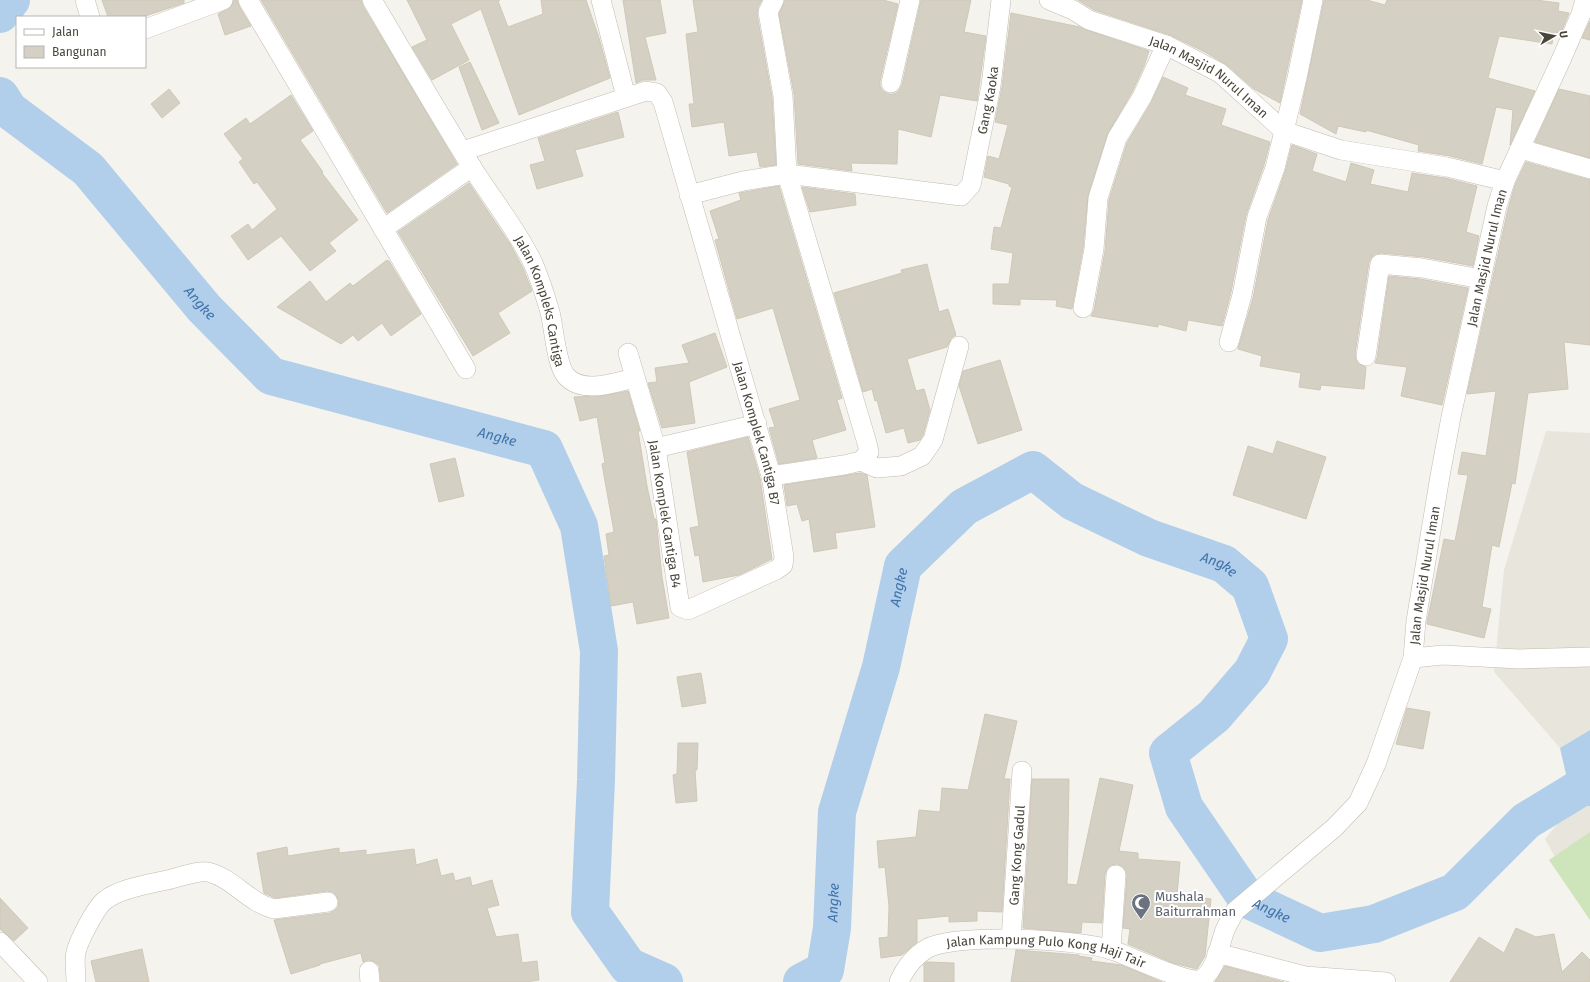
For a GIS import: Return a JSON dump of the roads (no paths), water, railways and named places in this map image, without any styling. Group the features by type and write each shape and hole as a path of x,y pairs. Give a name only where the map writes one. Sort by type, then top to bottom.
{"street":[{"path":"85,0 90,16"},
{"path":"146,30 223,0"},
{"path":"248,0 466,368"},
{"path":"372,0 463,151"},
{"path":"601,0 626,97"},
{"path":"771,476 844,466 861,461 868,452 867,443 787,174 783,96 768,12 774,0"},
{"path":"891,83 910,0"},
{"name":"Gang Kaoka","path":"787,174 961,196 971,185 991,86 1001,0"},
{"name":"Jalan Masjid Nurul Iman","path":"1048,0 1074,5 1089,20 1166,45 1220,73 1284,131 1341,150 1447,167 1505,181"},
{"path":"1229,342 1242,295 1257,217 1275,168 1313,0"},
{"name":"Jalan Masjid Nurul Iman","path":"1235,911 1334,828 1358,803 1376,764 1413,658 1416,621 1440,476 1497,206 1505,181 1521,149 1585,0"},
{"path":"1083,308 1094,249 1098,198 1118,138 1142,97 1166,45"},
{"name":"Jalan Komplek Cantiga B7","path":"463,151 646,91 657,93 663,102 771,476 784,558 783,565 776,570 688,610 680,607"},
{"path":"1521,149 1590,169"},
{"name":"Jalan Kompleks Cantiga","path":"463,151 472,168 517,235 532,263 542,286 550,312 560,361 566,375 574,383 584,386 598,386 635,378"},
{"path":"383,229 472,168"},
{"path":"689,195 743,182 787,174"},
{"path":"1366,356 1380,264 1422,268 1481,279"},
{"path":"861,461 877,468 901,466 922,456 933,440 959,346"},
{"name":"Jalan Komplek Cantiga B4","path":"628,353 656,448 680,607"},
{"path":"656,448 757,424"},
{"path":"1413,658 1443,656 1519,659 1590,657"},
{"name":"Gang Kong Gadul","path":"1010,939 1022,771"},
{"path":"76,982 76,952 94,913 104,901 119,893 150,883 206,872 220,876 267,908 274,909 328,902"},
{"path":"1111,950 1116,875"},
{"name":"Jalan Kampung Pulo Kong Haji Tair","path":"899,982 904,970 915,958 929,948 948,943 1010,939 1083,944 1111,950 1156,970 1189,982 1197,981 1206,976 1218,953 1226,928 1235,911"},
{"path":"0,942 38,982"},
{"path":"1218,953 1306,976 1386,982"}],"water":[{"path":"1590,730 1590,806 1573,805 1560,748"}],"waterway":[{"name":"Angke","path":"0,14 11,0"},
{"name":"Angke","path":"0,96 9,110 88,169 204,308 271,376 544,449 579,526 599,651 596,780 590,912 628,966 664,982"},
{"name":"Angke","path":"802,982 825,970 832,928 837,812 881,667 903,566 964,507 1033,470 1072,501 1149,538 1224,564 1250,586 1269,639 1252,672 1214,716 1168,753 1184,807 1247,899 1320,933 1374,924 1455,892 1526,821 1590,782"}],"place":[{"name":"Mushala Baiturrahman","path":"1141,920"}]}
